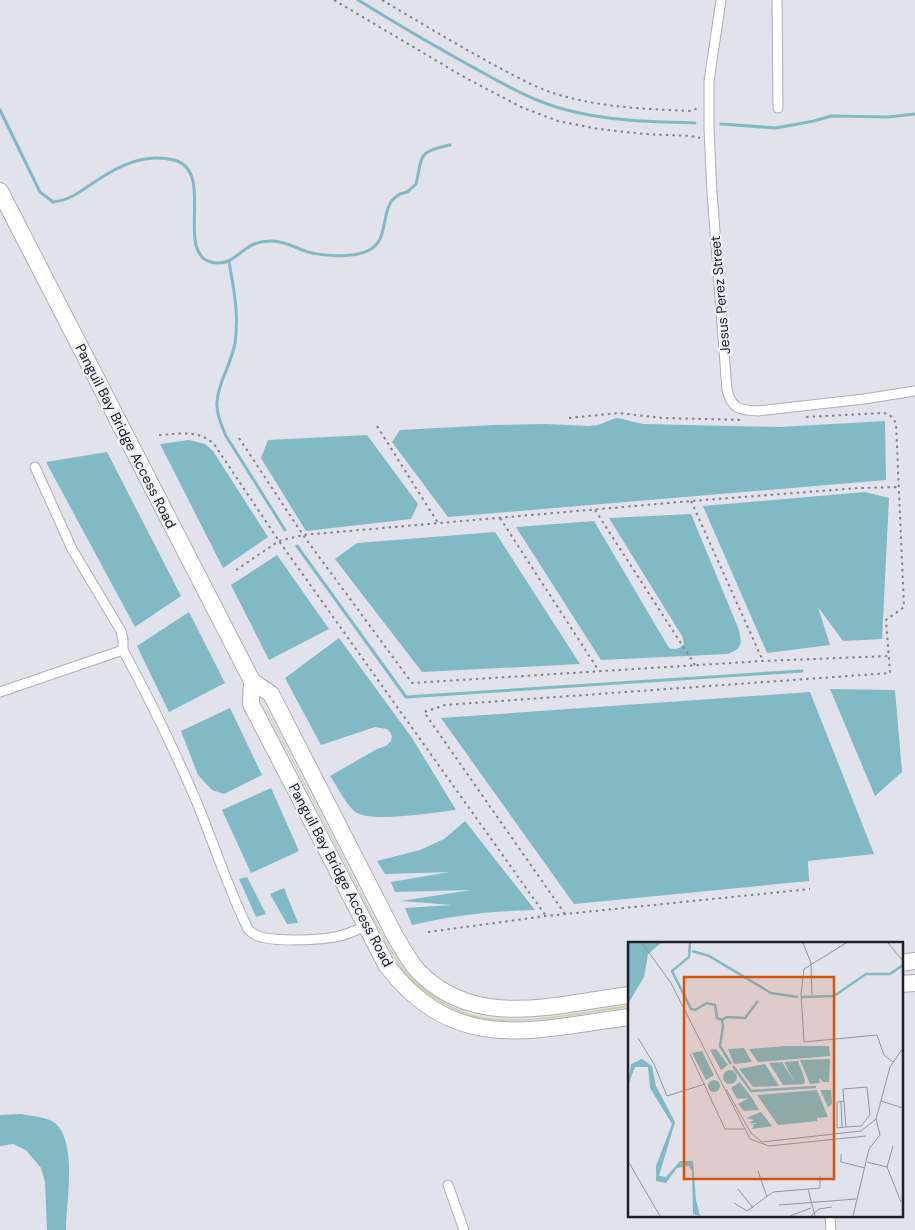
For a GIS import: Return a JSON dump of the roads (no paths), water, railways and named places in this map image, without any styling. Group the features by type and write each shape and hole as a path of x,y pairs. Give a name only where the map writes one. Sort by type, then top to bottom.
{"highway":[{"name":"Panguil Bay Bridge Access Road","path":"0,191 252,681 271,694 395,936 405,954 418,971 452,996 474,1005 494,1008 519,1009 628,995"},
{"name":"Panguil Bay Bridge Access Road","path":"252,681 251,704 365,926 387,966 402,986 442,1015 467,1026 492,1030 520,1031 628,1017"},
{"path":"902,963 915,961"},
{"path":"902,984 915,983"}],"street":[{"name":"Jesus Perez Street","path":"721,0 709,81 709,141 727,390 730,399 735,407 758,411 915,391"},
{"path":"777,0 778,108"},
{"path":"35,467 75,554 117,622 124,640 123,650 170,740 248,929 254,935 280,940 326,938 351,932 365,926"},
{"path":"0,692 123,650"},
{"path":"448,1185 464,1230"}],"water":[{"path":"616,418 644,424 780,427 885,421 886,480 448,517 392,442 400,430 494,425 546,424 588,426 598,425"},
{"path":"367,435 418,504 411,519 306,531 261,458 268,440"},
{"path":"189,440 205,444 213,451 268,537 223,568 160,444"},
{"path":"107,452 181,596 135,627 46,462"},
{"path":"865,492 889,498 882,639 843,641 818,607 830,645 767,653 703,506"},
{"path":"691,514 739,630 741,642 738,649 728,654 601,660 516,527 594,521 669,648 675,649 684,644 682,636 609,518"},
{"path":"495,532 580,664 422,672 335,559 357,543"},
{"path":"277,555 329,629 269,660 231,585"},
{"path":"189,612 225,683 169,712 137,646"},
{"path":"339,638 412,738 456,810 403,816 373,817 354,811 344,799 330,776 377,749 386,746 391,741 392,736 387,729 375,727 321,745 285,678"},
{"path":"830,689 895,690 902,772 875,796"},
{"path":"810,692 874,854 808,861 809,881 574,904 441,718"},
{"path":"230,708 262,775 224,794 212,790 198,775 181,731"},
{"path":"271,788 299,851 251,873 222,810"},
{"path":"465,821 535,910 473,914 412,925 405,908 452,905 401,901 471,890 395,892 391,882 450,872 385,874 377,861 420,850 444,839"},
{"path":"247,877 266,914 256,917 239,879"},
{"path":"284,888 298,923 287,924 270,894"},
{"path":"21,1114 48,1119 55,1123 62,1132 69,1159 66,1230 47,1230 45,1182 41,1168 26,1150 13,1144 0,1146 0,1115"}],"waterway":[{"path":"358,0 514,90 543,103 596,116 645,121 695,123"},
{"path":"0,110 40,192 53,202 71,197 114,170 143,159 163,158 174,160 186,166 192,177 194,190 197,249 205,259 217,263 232,259 245,249 267,241 281,242 308,252 336,256 357,254 374,247 379,241 389,205 399,194 407,192 416,184 423,157 431,150 450,145"},
{"path":"721,124 776,128 831,116 888,117 915,114"},
{"path":"229,262 235,302 236,333 231,358 218,395 218,415 226,436 285,530"},
{"path":"297,546 406,697 802,671"}]}
